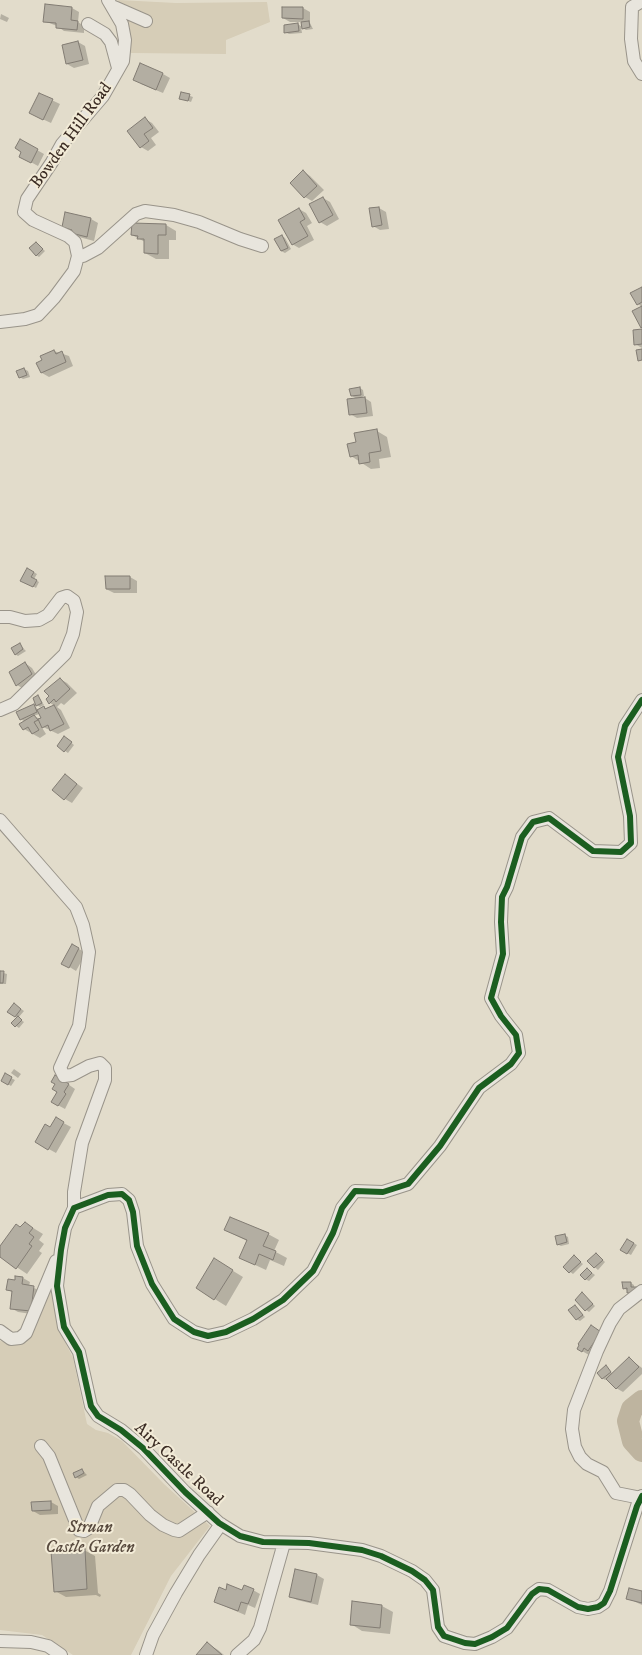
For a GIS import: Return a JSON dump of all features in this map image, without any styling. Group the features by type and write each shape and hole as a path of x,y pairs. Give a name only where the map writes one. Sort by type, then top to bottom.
{"street":[{"path":"642,1 632,7 631,39 634,62 642,74"},
{"path":"111,4 146,21"},
{"name":"Bowden Hill Road","path":"78,256 75,242 68,236 33,220 24,212 27,199 52,162 62,144 103,96 123,61 125,40 122,24 111,4"},
{"path":"88,24 105,34 111,42 118,69"},
{"path":"0,322 25,319 38,315 54,298 74,271 78,256 84,256 98,248 136,214 145,211 174,214 262,246"},
{"path":"0,617 10,617 25,621 39,620 48,615 61,598 67,596 74,601 77,612 73,634 65,654 14,704 0,710"},
{"path":"0,820 76,906 83,925 89,952 79,1026 60,1068 64,1076 72,1075 89,1066 100,1063 105,1068 105,1080 82,1143 74,1192 74,1208 108,1196 122,1194 130,1200 137,1246 152,1284 174,1319 194,1332 208,1336 226,1332 253,1319 283,1300 313,1271 333,1233 342,1208 355,1191 383,1192 408,1184 440,1146 479,1088 511,1064 519,1053 516,1035 501,1016 491,998 503,954 501,922 502,897 507,887 522,837 533,822 549,818 594,851 622,852 630,843 630,816 618,757 625,726 642,700"},
{"name":"Airy Castle Road","path":"74,1208 66,1228 61,1250 57,1286 64,1327 79,1352 92,1406 98,1416 121,1430 143,1448 221,1524 240,1536 263,1542 309,1543 362,1550 400,1564 426,1580 432,1590 438,1627 444,1636 465,1643 474,1644 492,1637 507,1628 532,1594 539,1589 548,1590 578,1607 588,1609 598,1607 604,1603 610,1590 641,1497"},
{"path":"0,1332 11,1339 20,1338 26,1333 61,1250"},
{"path":"641,1497 616,1494 603,1472 587,1464 580,1457 575,1447 572,1429 574,1410 597,1351 610,1323 619,1309 642,1291"},
{"path":"41,1446 49,1456 79,1530 84,1531 89,1528 98,1506 117,1490 124,1490 130,1494 150,1515 163,1525 174,1530 179,1531 208,1512"},
{"path":"146,1655 153,1635 176,1593 199,1555 221,1524"},
{"path":"237,1655 254,1640 260,1628 284,1543"},
{"path":"0,1641 31,1642 48,1646 61,1655"}],"green space":[{"path":"118,0 176,3 267,2 270,22 226,40 226,54 131,53 129,26"},
{"name":"Struan Castle Garden","path":"54,1278 62,1336 73,1358 87,1424 96,1430 108,1433 122,1441 164,1484 210,1526 171,1576 131,1655 73,1655 42,1635 0,1630 0,1341 18,1344"}],"building":[{"path":"45,4 72,7 71,20 78,21 77,30 56,28 56,23 43,22"},
{"path":"282,7 303,7 303,19 282,18"},
{"path":"309,21 310,27 302,29 301,22"},
{"path":"298,23 299,31 284,33 284,25"},
{"path":"78,41 83,60 66,64 62,45"},
{"path":"140,63 163,73 156,90 133,80"},
{"path":"181,92 190,94 188,101 179,99"},
{"path":"39,93 53,99 43,120 29,113"},
{"path":"145,117 153,128 144,134 149,141 140,148 127,131"},
{"path":"20,139 38,149 31,163 19,157 21,152 15,148"},
{"path":"303,170 317,186 304,198 290,183"},
{"path":"323,197 333,215 319,223 309,204"},
{"path":"379,207 382,225 372,227 369,208"},
{"path":"299,208 305,219 300,222 308,236 292,245 278,220"},
{"path":"65,212 91,218 87,237 71,233 72,230 62,227"},
{"path":"132,223 166,224 166,235 158,235 158,254 144,253 144,239 137,239 138,236 131,235"},
{"path":"282,235 288,248 281,251 274,239"},
{"path":"36,242 43,249 36,256 29,248"},
{"path":"642,287 642,302 637,305 630,293"},
{"path":"642,306 642,327 641,328 632,311"},
{"path":"642,329 642,344 634,345 633,330"},
{"path":"642,349 642,360 638,361 636,350"},
{"path":"54,350 56,354 62,351 66,362 41,373 36,363 42,360 40,356"},
{"path":"24,368 27,375 19,378 16,371"},
{"path":"360,387 361,395 351,396 349,389"},
{"path":"365,397 367,413 349,415 347,399"},
{"path":"377,429 381,451 369,453 370,462 359,464 358,455 350,457 347,444 356,442 354,433"},
{"path":"27,568 34,572 31,577 37,580 33,587 20,581"},
{"path":"105,576 130,576 130,589 106,589"},
{"path":"20,643 23,649 15,655 11,648"},
{"path":"25,662 32,674 16,686 9,672"},
{"path":"60,678 70,689 56,702 54,699 49,704 46,699 49,696 44,691"},
{"path":"38,695 42,703 36,706 33,698"},
{"path":"34,704 37,712 20,720 16,712"},
{"path":"54,705 64,724 50,731 48,725 42,728 38,719 41,718 37,710 44,706 45,709"},
{"path":"34,715 38,720 34,722 39,730 32,734 28,727 23,730 19,724"},
{"path":"64,736 72,742 64,752 57,746"},
{"path":"65,774 77,784 64,800 52,790"},
{"path":"72,944 79,948 69,968 61,964"},
{"path":"0,971 4,971 3,983 0,983"},
{"path":"14,1003 21,1009 15,1017 7,1012"},
{"path":"18,1016 22,1020 15,1027 11,1023"},
{"path":"5,1073 12,1077 8,1085 1,1081"},
{"path":"55,1075 69,1084 64,1092 66,1094 58,1106 51,1102 57,1092 52,1089 55,1084 51,1082"},
{"path":"56,1117 64,1122 48,1150 35,1142 45,1124 50,1127"},
{"path":"230,1217 269,1233 263,1246 276,1251 273,1260 259,1254 255,1265 239,1258 247,1240 224,1230"},
{"path":"25,1222 33,1228 29,1233 34,1237 29,1244 32,1246 16,1269 0,1257 0,1246 16,1224 20,1227"},
{"path":"565,1234 567,1242 557,1245 555,1236"},
{"path":"627,1239 634,1243 627,1254 620,1250"},
{"path":"596,1253 603,1260 594,1268 587,1261"},
{"path":"574,1255 581,1262 569,1273 563,1267"},
{"path":"214,1258 233,1270 214,1300 196,1288"},
{"path":"587,1268 592,1273 585,1280 580,1275"},
{"path":"15,1276 23,1277 22,1284 34,1286 31,1311 10,1309 12,1291 6,1290 8,1279 15,1280"},
{"path":"622,1282 631,1282 631,1287 638,1287 638,1292 627,1293 627,1288 623,1289"},
{"path":"582,1292 593,1304 585,1311 575,1300"},
{"path":"575,1305 583,1315 576,1320 568,1310"},
{"path":"591,1325 601,1332 588,1351 584,1348 582,1352 577,1349 578,1344"},
{"path":"629,1357 639,1367 616,1389 606,1379"},
{"path":"606,1365 611,1372 602,1379 597,1373"},
{"path":"82,1469 84,1473 75,1478 73,1473"},
{"path":"51,1501 51,1510 32,1511 31,1502"},
{"path":"85,1549 87,1589 54,1592 51,1551"},
{"path":"295,1569 317,1574 311,1602 289,1597"},
{"path":"227,1584 242,1590 244,1585 254,1589 248,1604 241,1602 238,1611 214,1602 219,1587 226,1590"},
{"path":"629,1588 642,1591 642,1603 626,1599"},
{"path":"352,1601 382,1605 380,1628 350,1625"},
{"path":"207,1642 222,1655 196,1655"}],"waterway":[{"path":"642,1401 632,1409 628,1421 633,1441 642,1451"}],"cycle path":[{"path":"642,700 625,726 618,757 630,816 631,843 621,852 593,851 549,818 533,822 522,837 507,887 502,897 501,922 503,954 491,998 501,1016 516,1035 519,1053 511,1064 479,1088 440,1146 408,1184 383,1192 355,1191 342,1208 333,1233 313,1271 283,1300 253,1319 226,1332 208,1336 194,1332 174,1319 152,1284 137,1246 133,1212 129,1200 122,1194 108,1195 74,1208 65,1228 57,1286 64,1327 79,1352 91,1406 98,1416 121,1430 143,1448 185,1492 219,1523 240,1536 263,1542 309,1543 362,1550 381,1556 412,1571 425,1580 433,1590 438,1627 444,1636 465,1643 475,1644 492,1637 507,1628 532,1594 539,1589 548,1590 578,1607 588,1609 598,1607 604,1603 610,1591 637,1506 642,1496"}]}
